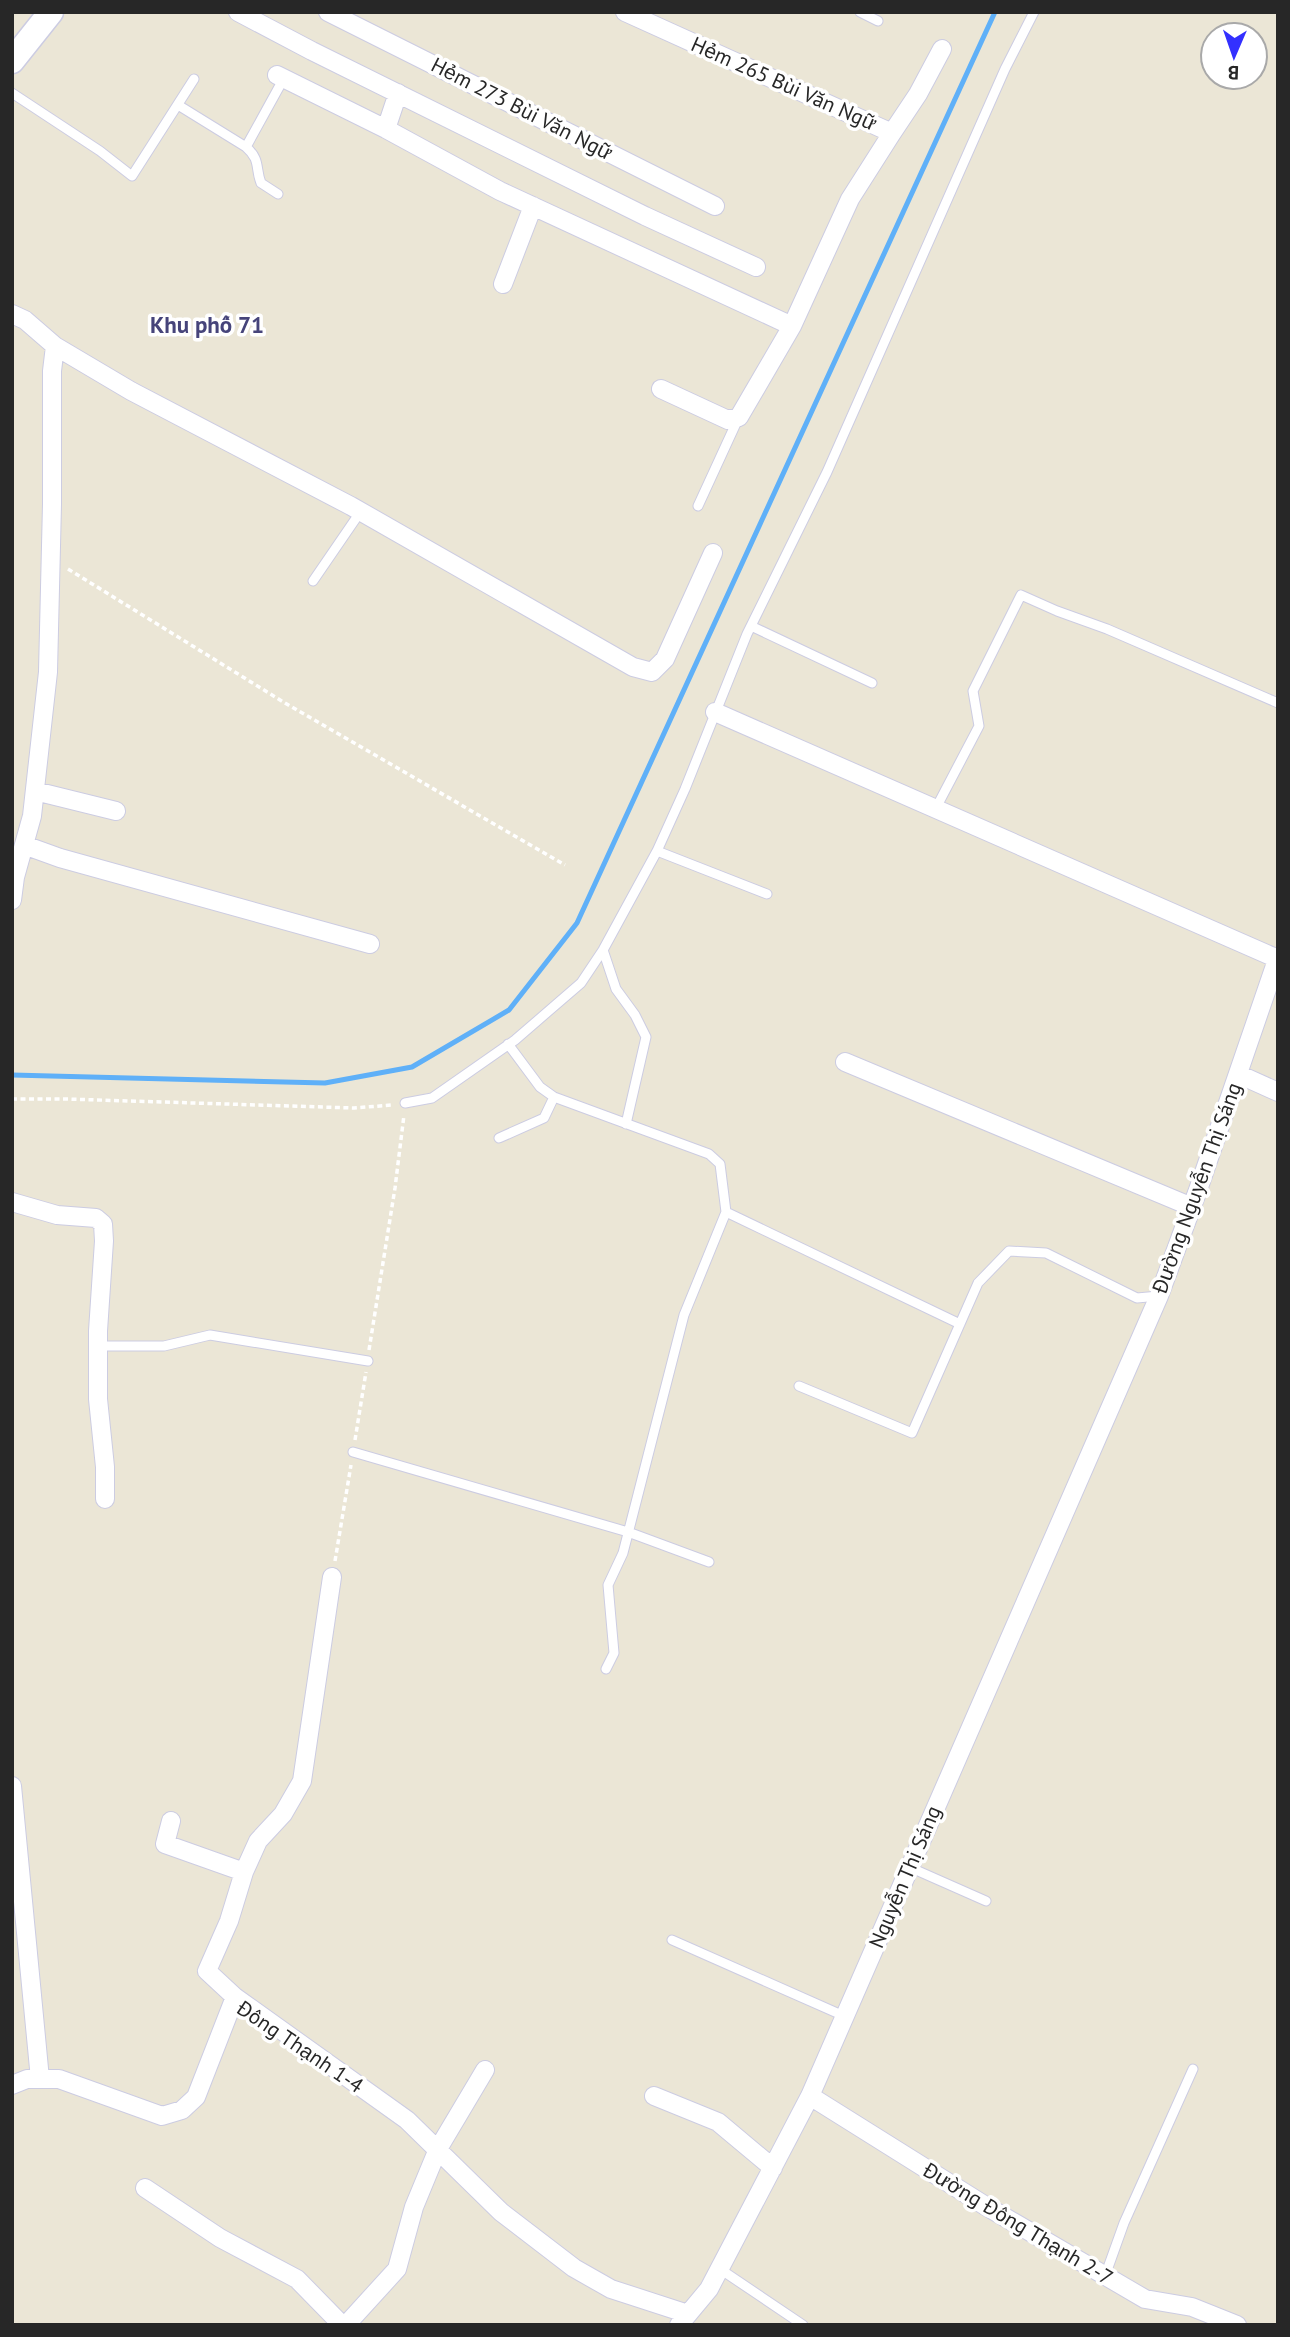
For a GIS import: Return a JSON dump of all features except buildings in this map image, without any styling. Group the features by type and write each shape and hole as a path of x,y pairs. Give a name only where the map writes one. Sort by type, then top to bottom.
{"main road":[{"path":"12,61 51,12"}],"street":[{"path":"238,12 645,215 756,267"},
{"name":"Hẻm 273 Bùi Văn Ngữ","path":"328,12 715,206"},
{"name":"Hẻm 265 Bùi Văn Ngữ","path":"625,12 892,133 918,94 942,49"},
{"path":"280,77 386,129 500,191 792,326"},
{"path":"386,129 398,93"},
{"path":"661,389 728,420 739,418 792,326 850,199 892,133"},
{"path":"503,284 533,206"},
{"path":"12,314 26,320 55,346 131,391 362,511 633,667 652,672 665,659 713,552"},
{"path":"12,900 13,877 32,816 48,672 52,371 55,346"},
{"path":"715,712 1277,958"},
{"path":"35,791 116,811"},
{"path":"24,845 60,858 370,944"},
{"name":"Đường Nguyễn Thị Sáng","path":"1106,1416 1159,1296 1277,958"},
{"path":"845,1062 1192,1207"},
{"path":"1238,1074 1278,1092"},
{"path":"12,1202 57,1215 96,1218 103,1224 98,1399 105,1467 105,1499"},
{"name":"Nguyễn Thị Sáng","path":"684,2319 709,2289 810,2096 1106,1416"},
{"path":"234,1997 207,1971 229,1921 244,1872 258,1840 283,1814 302,1781 332,1577"},
{"path":"12,1787 40,2079"},
{"path":"171,1821 165,1844 244,1872"},
{"name":"Đông Thạnh 1-4","path":"12,2085 27,2079 59,2079 162,2116 182,2110 196,2097 234,1997 407,2120 500,2212 574,2268 611,2289 684,2319"},
{"path":"145,2188 220,2238 297,2279 344,2325 397,2269 414,2207 438,2149 485,2070"},
{"path":"654,2096 718,2122 773,2168"},
{"name":"Đường Đông Thạnh 2-7","path":"810,2096 1104,2277 1145,2299 1192,2307 1237,2325"}],"lane":[{"path":"860,12 878,21"},
{"path":"405,1103 432,1098 508,1044 581,983 603,950 657,852 751,626 827,472 1000,82 1034,12"},
{"path":"246,147 280,77"},
{"path":"12,93 100,151 132,177 194,79"},
{"path":"178,105 254,154 261,183 278,194"},
{"path":"698,506 739,418"},
{"path":"313,581 362,511"},
{"path":"936,807 979,726 973,691 1021,595 1278,703"},
{"path":"751,626 872,683"},
{"path":"657,852 767,894"},
{"path":"603,950 616,989 635,1015 646,1037 626,1124"},
{"path":"508,1044 540,1087 554,1097 709,1154 720,1164 726,1212 684,1315 623,1553 608,1585 614,1653 606,1669"},
{"path":"499,1138 544,1118 554,1097"},
{"path":"726,1212 960,1324"},
{"path":"799,1386 912,1433 978,1283 1009,1251 1046,1253 1137,1298 1159,1296"},
{"path":"99,1346 164,1346 210,1335 368,1360"},
{"path":"353,1452 628,1532 709,1562"},
{"path":"909,1867 986,1901"},
{"path":"672,1940 844,2016"},
{"path":"1104,2277 1124,2223 1193,2069"},
{"path":"720,2269 803,2325"}],"path":[{"path":"51,559 285,703 565,864"},
{"path":"12,1099 66,1098 354,1108 405,1103 395,1188 332,1577"}],"waterway":[{"path":"12,1075 325,1083 412,1067 509,1010 577,923 995,12"}],"district":[{"name":"Khu phố 71","path":"207,325"}]}
